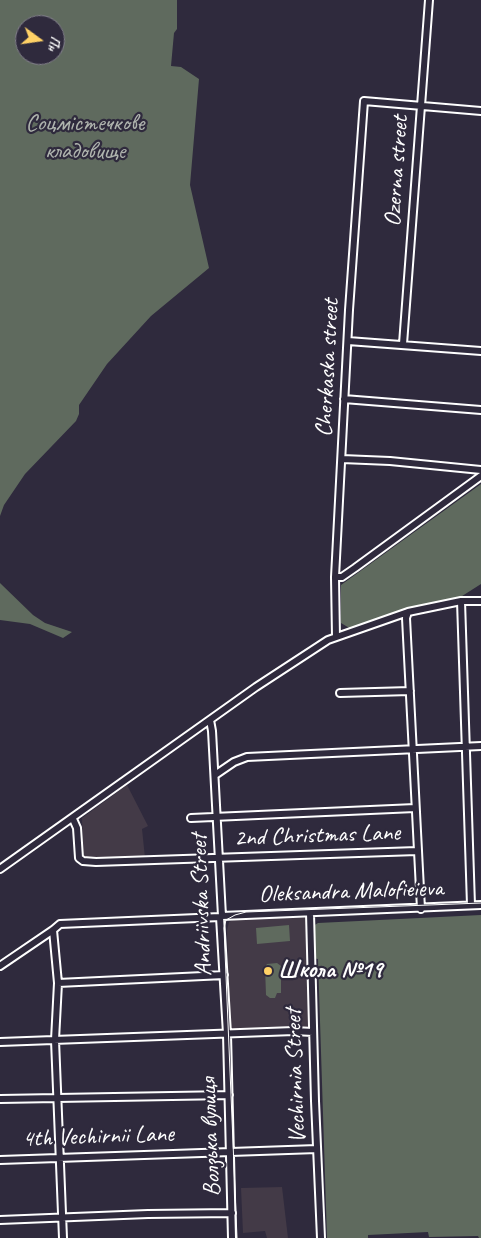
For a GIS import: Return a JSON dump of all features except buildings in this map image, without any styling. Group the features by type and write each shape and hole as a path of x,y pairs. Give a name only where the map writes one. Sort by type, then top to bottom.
{"street":[{"name":"Ozerna street","path":"403,344 429,0"},
{"name":"Cherkaska street","path":"336,636 335,577 344,399 364,101 420,105"},
{"path":"420,105 481,111"},
{"path":"348,341 481,351"},
{"path":"344,399 481,410"},
{"path":"342,459 390,461 481,470"},
{"path":"335,577 342,577 481,476"},
{"path":"461,601 464,746 471,905"},
{"path":"0,869 289,664 336,636 408,612 461,601 481,601"},
{"path":"408,612 406,618 421,908"},
{"path":"340,693 410,691"},
{"name":"Andriivska Street","path":"210,720 215,774 227,1034"},
{"path":"215,774 234,762 247,757 481,746"},
{"path":"191,818 415,808"},
{"name":"2nd Christmas Lane","path":"73,818 77,828 78,858 96,862 417,851"},
{"name":"Oleksandra Malofieieva","path":"0,966 60,924 481,905"},
{"name":"Vechirnia Street","path":"310,913 321,1238"},
{"path":"53,930 58,983 55,1040 63,1238"},
{"path":"58,983 224,976"},
{"path":"0,1042 294,1031 313,1032"},
{"name":"Волзька вулиця","path":"227,1034 232,1238"},
{"path":"0,1100 57,1097 228,1095"},
{"name":"4th Vechirnii Lane","path":"0,1160 317,1149"},
{"path":"0,1220 148,1214 232,1213"}],"shaded area":[{"path":"127,785 148,826 142,829 145,858 83,859 82,818"},
{"name":"Школа №19","path":"306,916 310,1030 230,1032 227,930 229,922 235,919"},
{"path":"282,1187 288,1238 267,1238 265,1231 243,1233 241,1188"}],"green space":[{"name":"Соцмістечкове кладовище","path":"0,0 177,0 177,29 174,33 171,66 181,67 199,79 190,185 209,268 151,316 107,364 79,405 79,414 76,421 25,474 4,505 0,516"},
{"path":"481,484 481,584 459,598 423,605 351,629 341,623 341,585"},
{"path":"0,583 33,615 45,623 72,632 63,638 30,624 0,620"},
{"path":"481,915 481,1238 478,1236 429,1237 428,1232 368,1235 368,1238 327,1238 318,959 313,958 313,926 318,923"},
{"path":"289,925 290,941 257,944 256,928"},
{"path":"277,963 281,966 281,993 277,993 275,998 270,998 266,995 265,967 267,964"}],"tram line":[{"path":"237,1238 224,928 226,920 246,912 481,903"}],"place":[{"name":"Школа №19","path":"268,971"}]}
